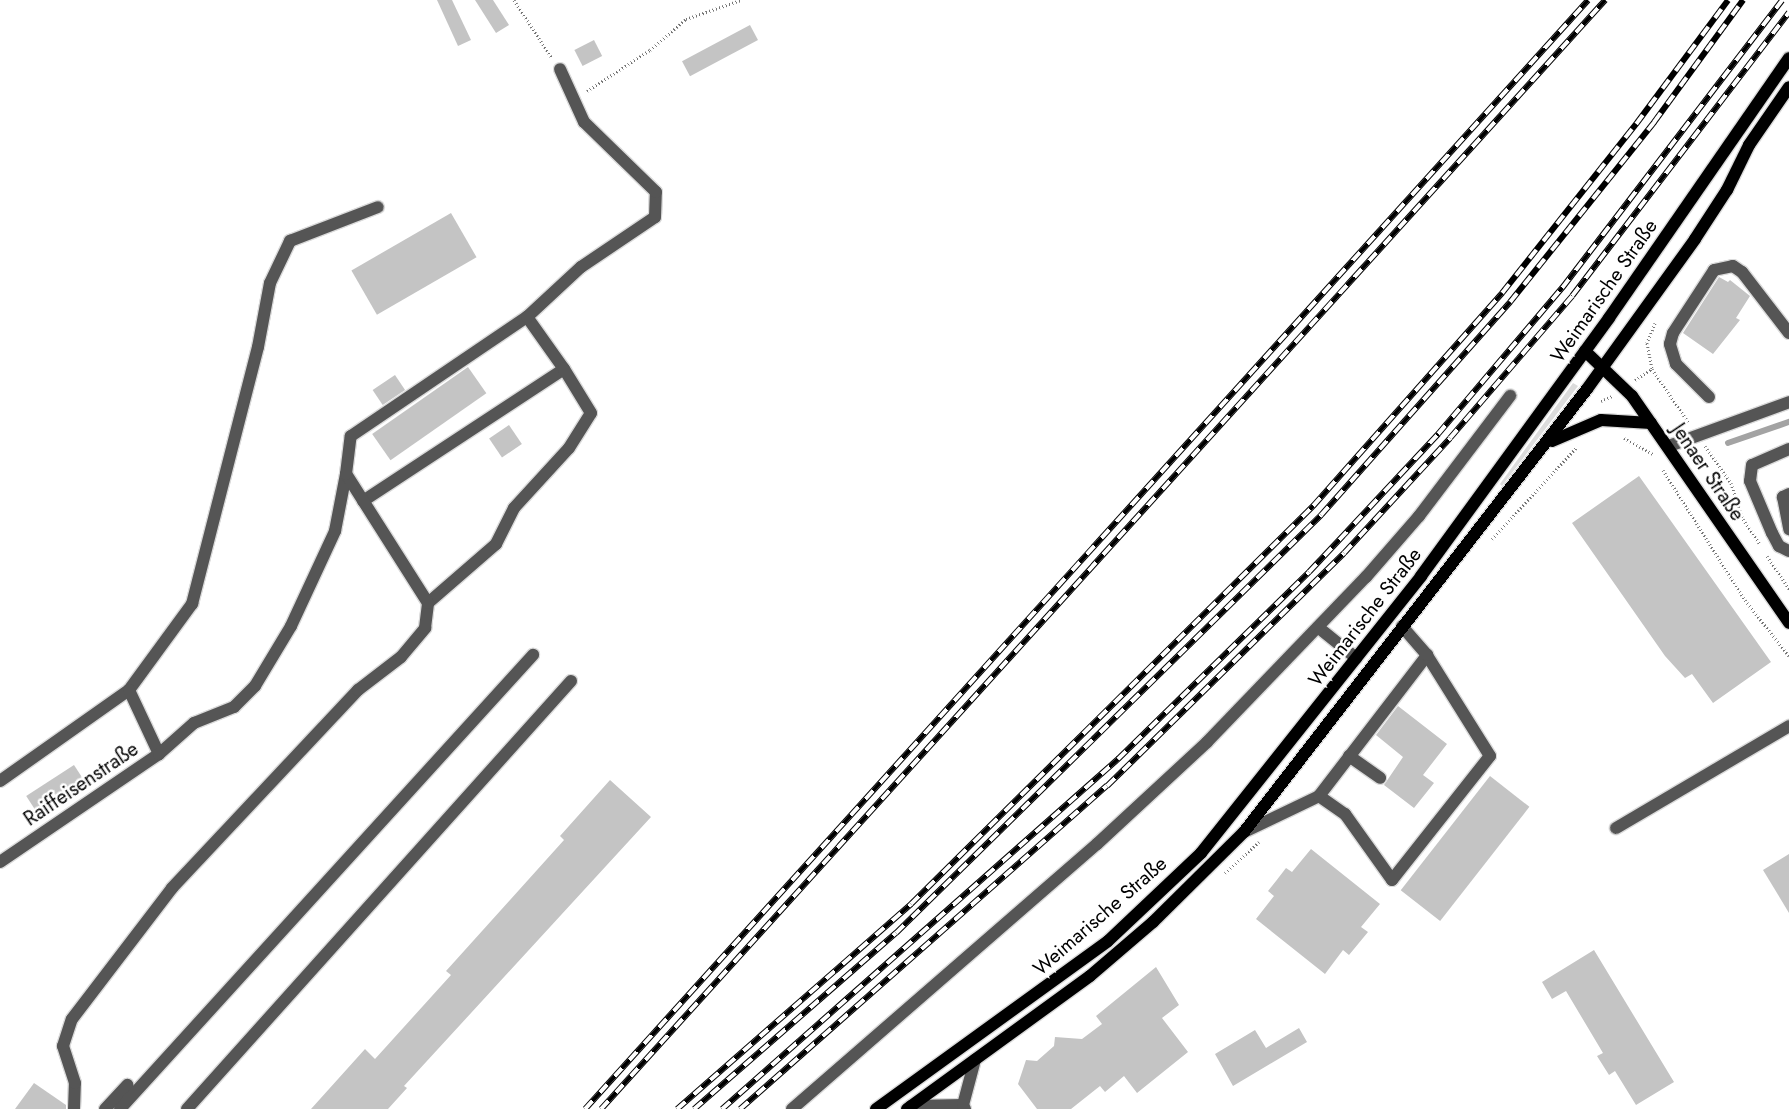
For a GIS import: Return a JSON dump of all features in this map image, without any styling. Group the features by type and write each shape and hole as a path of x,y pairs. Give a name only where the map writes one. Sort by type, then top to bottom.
{"main road":[{"name":"Weimarische Straße","path":"876,1109 1033,998 1146,907 1207,846 1356,658 1585,351 1789,58"},
{"name":"Weimarische Straße","path":"909,1108 1131,942 1244,832 1402,626 1548,443 1696,239 1727,190 1749,145 1789,87"},
{"name":"Jenaer Straße","path":"1585,351 1604,366 1669,446 1789,623"},
{"path":"1548,443 1601,420 1651,423"}],"street":[{"path":"560,70 574,100"},
{"name":"Raiffeisenstraße","path":"0,862 159,754 194,723 234,707 255,686 291,626 335,532 351,436 528,317 581,267 655,217 656,192 584,122 574,100"},
{"path":"0,781 129,690 192,604 258,348 270,283 290,242 378,207"},
{"path":"1709,397 1676,364 1670,344 1673,333 1714,270 1733,266 1742,272 1789,333"},
{"path":"428,603 496,544 514,508 569,448 591,413 564,369 528,317"},
{"path":"363,501 564,369"},
{"path":"792,1109 1130,814 1319,628 1419,516 1510,396"},
{"path":"1669,446 1720,425 1789,402"},
{"path":"1784,549 1750,481 1752,465 1789,449"},
{"path":"74,1109 75,1083 63,1046 72,1019 172,888 358,690 401,657 425,628 428,603 346,474"},
{"path":"1789,494 1783,497 1789,529"},
{"path":"1319,796 1345,814 1392,880 1490,756 1427,655 1402,626"},
{"path":"1319,628 1356,658"},
{"path":"120,1109 533,654"},
{"path":"1244,832 1319,796 1427,655"},
{"path":"187,1109 570,680"},
{"path":"129,690 159,754"},
{"path":"1616,828 1789,726"},
{"path":"1349,756 1380,778"},
{"path":"909,1108 964,1107 975,1060"},
{"path":"105,1109 127,1085"}],"path":[{"path":"514,0 560,70"},
{"path":"574,100 650,50 686,19 741,0"},
{"path":"1652,368 1731,483 1743,519 1789,589"},
{"path":"1615,436 1653,454 1745,600 1789,656"},
{"path":"1484,546 1555,467 1583,443"}],"shaded area":[{"path":"1573,383 1578,386 1502,486 1500,484"}],"building":[{"path":"437,0 452,0 471,40 458,46"},
{"path":"475,0 493,0 509,25 496,33"},
{"path":"750,25 758,40 690,76 682,61"},
{"path":"594,40 602,56 583,66 574,50"},
{"path":"451,213 476,257 377,315 351,270"},
{"path":"1719,277 1728,282 1730,280 1750,296 1736,318 1740,320 1713,354 1683,333"},
{"path":"468,367 486,393 391,460 372,434"},
{"path":"395,375 405,390 383,405 373,390"},
{"path":"509,425 522,444 502,457 489,438"},
{"path":"1639,476 1771,662 1713,703 1692,674 1685,678 1665,656 1572,523"},
{"path":"1398,706 1447,744 1423,775 1434,783 1414,808 1384,785 1403,757 1376,735"},
{"path":"74,765 83,779 35,810 26,796"},
{"path":"1490,776 1529,807 1440,921 1401,890"},
{"path":"610,780 651,817 404,1086 407,1088 388,1109 311,1109 365,1049 375,1059 451,975 446,971 564,840 560,836"},
{"path":"1311,849 1380,904 1361,927 1368,932 1349,955 1343,950 1325,974 1256,919 1274,896 1268,891 1286,868 1292,872"},
{"path":"1789,854 1789,913 1763,870"},
{"path":"1594,950 1674,1082 1636,1105 1615,1071 1609,1075 1597,1056 1603,1053 1566,991 1552,999 1542,982"},
{"path":"1156,967 1179,1005 1162,1018 1188,1052 1137,1093 1124,1076 1105,1092 1100,1086 1071,1109 1037,1109 1018,1084 1026,1060 1037,1061 1054,1046 1055,1037 1082,1039 1102,1024 1096,1016"},
{"path":"1299,1028 1307,1042 1233,1086 1215,1054 1255,1030 1266,1048"},
{"path":"34,1083 66,1105 66,1109 15,1109"}],"waterway":[{"path":"1728,443 1789,422"}],"railway":[{"path":"585,1109 1588,0"},
{"path":"601,1109 1605,0"},
{"path":"677,1109 911,904 1313,506 1502,293 1636,124 1728,0"},
{"path":"694,1109 896,933 1321,515 1510,302 1654,122 1743,0"},
{"path":"722,1109 1118,759 1309,572 1438,434 1562,288 1782,0"},
{"path":"740,1109 1107,786 1344,553 1450,438 1572,296 1789,12"}]}
